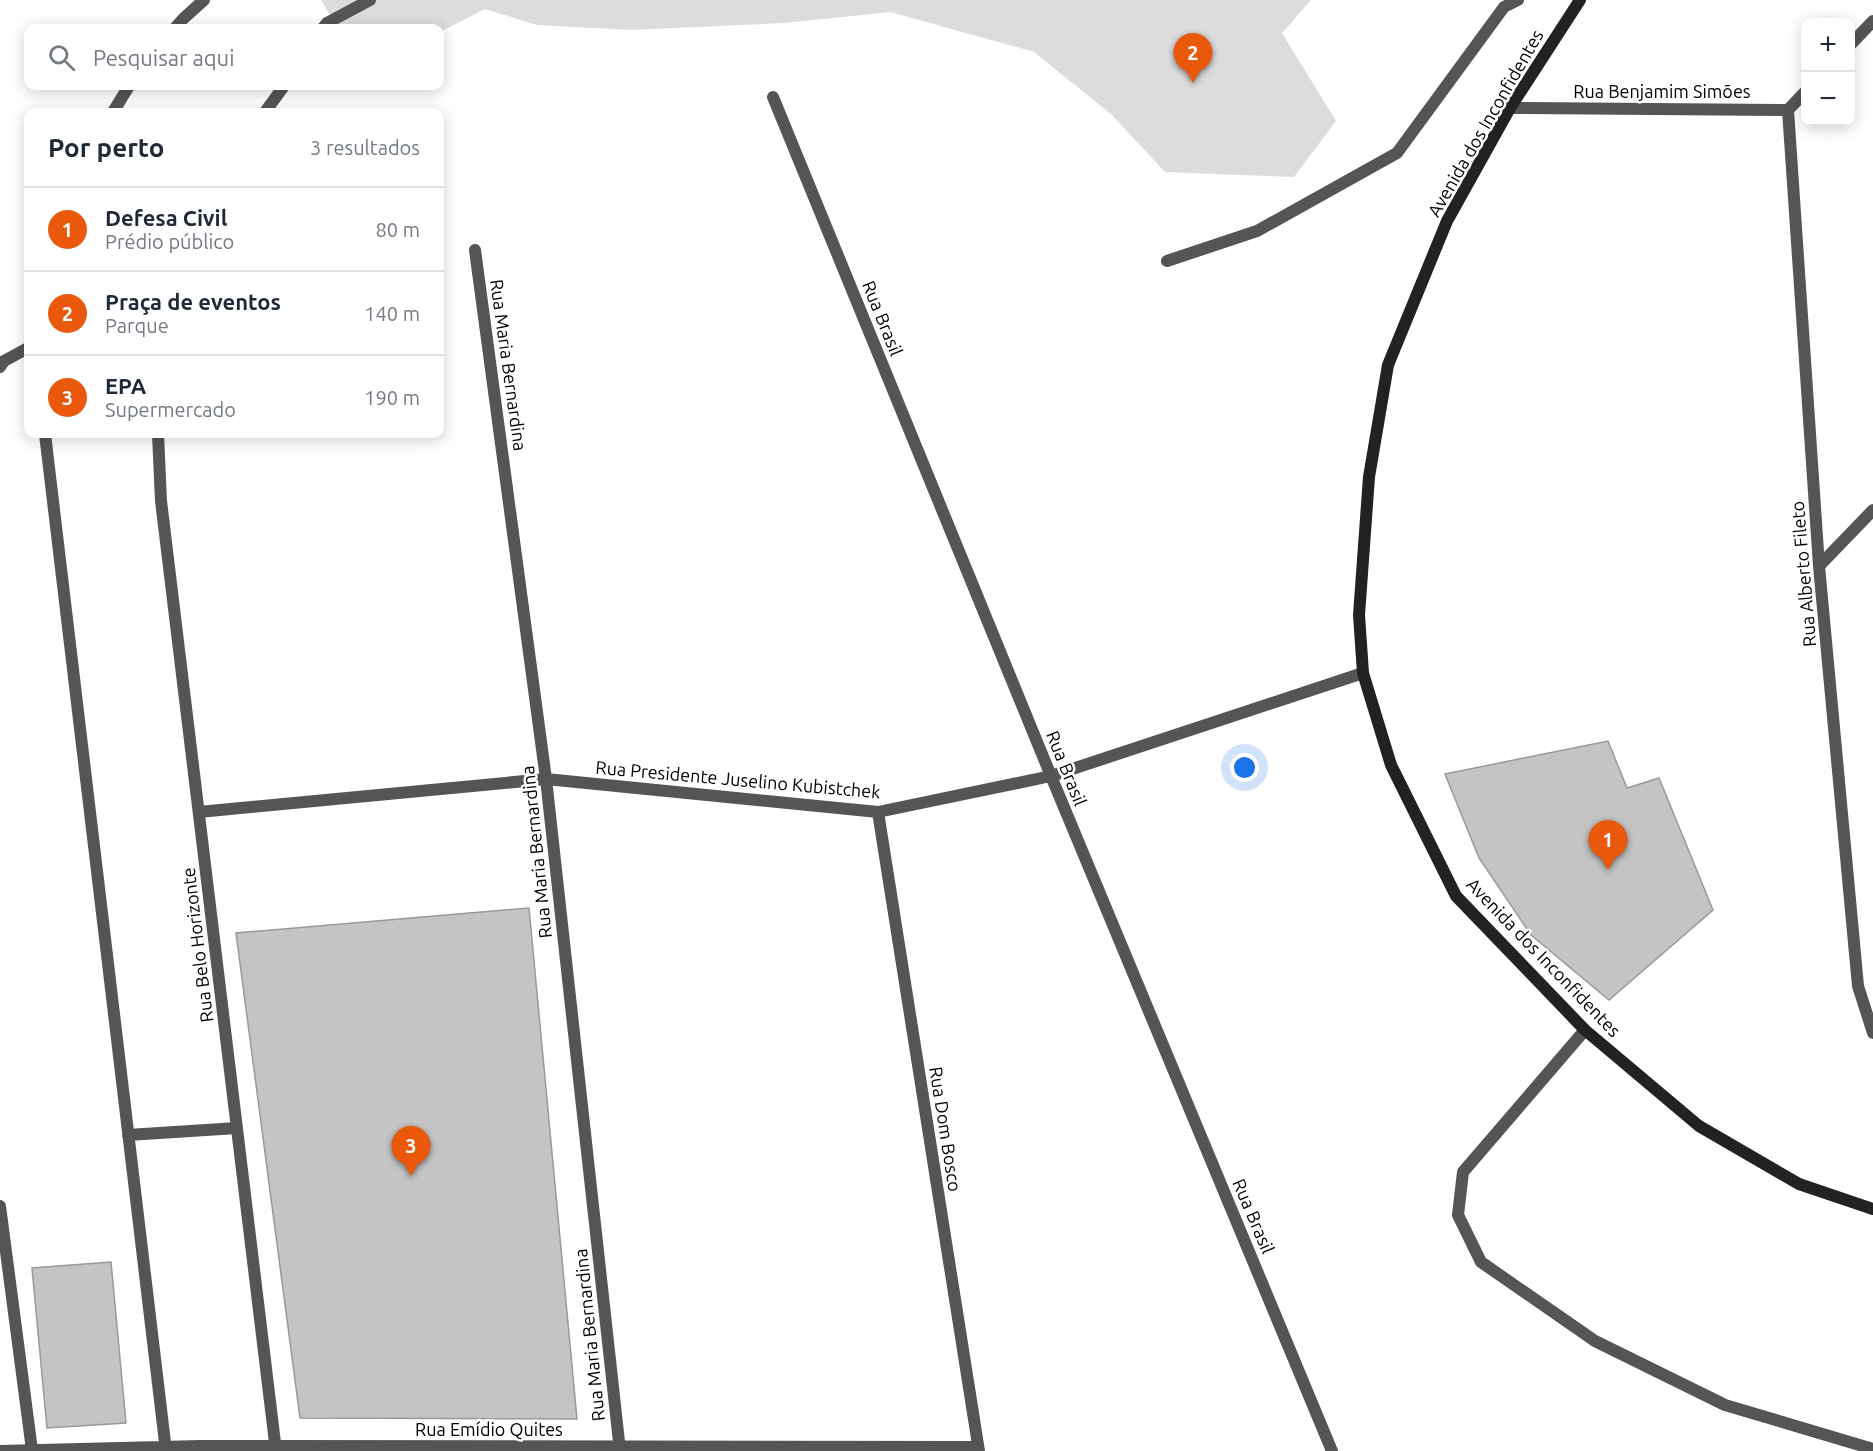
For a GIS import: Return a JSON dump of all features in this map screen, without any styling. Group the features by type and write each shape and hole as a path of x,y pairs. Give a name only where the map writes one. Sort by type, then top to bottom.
{"main road":[{"name":"Avenida dos Inconfidentes","path":"1580,0 1510,108 1447,220 1388,365 1369,477 1359,615 1363,674 1391,765 1456,896 1585,1030 1700,1126 1799,1184 1873,1209"}],"street":[{"path":"179,24 204,0"},
{"path":"328,24 370,0"},
{"path":"1167,261 1257,231 1397,153 1504,7 1518,0"},
{"path":"1855,41 1873,21"},
{"path":"115,108 127,90"},
{"path":"268,108 281,90"},
{"path":"1788,110 1801,96"},
{"name":"Rua Brasil","path":"773,97 1051,776 1332,1451"},
{"name":"Rua Benjamim Simões","path":"1510,108 1788,110"},
{"name":"Rua Alberto Fileto","path":"1788,110 1819,566 1858,986 1873,1033"},
{"name":"Rua Maria Bernardina","path":"475,250 546,779 619,1449"},
{"path":"0,367 4,361 24,350"},
{"path":"45,438 166,1449"},
{"name":"Rua Belo Horizonte","path":"158,438 161,501 276,1449"},
{"path":"1819,566 1873,510"},
{"name":"Rua Presidente Juselino Kubistchek","path":"199,812 546,779 878,812 1051,776 1363,674"},
{"name":"Rua Dom Bosco","path":"878,812 978,1449"},
{"path":"1585,1030 1463,1172 1458,1215 1481,1262 1595,1341 1725,1405 1873,1449"},
{"path":"128,1135 237,1128"},
{"path":"0,1206 32,1450"},
{"name":"Rua Emídio Quites","path":"0,1451 978,1449"}],"shaded area":[{"path":"321,0 1311,0 1282,33 1336,121 1294,177 1165,172 1112,115 1034,52 890,12 785,23 631,30 537,25 485,9 444,30 444,24 336,24"}],"building":[{"path":"1608,741 1627,788 1659,778 1713,910 1609,1000 1531,935 1479,858 1445,774"},
{"path":"529,908 577,1419 300,1418 236,933"},
{"path":"111,1262 126,1423 47,1428 32,1268"}],"place":[{"name":"Praça de eventos","path":"1193,83"},
{"name":"Defesa Civil","path":"1608,870"},
{"name":"EPA","path":"411,1176"}]}
